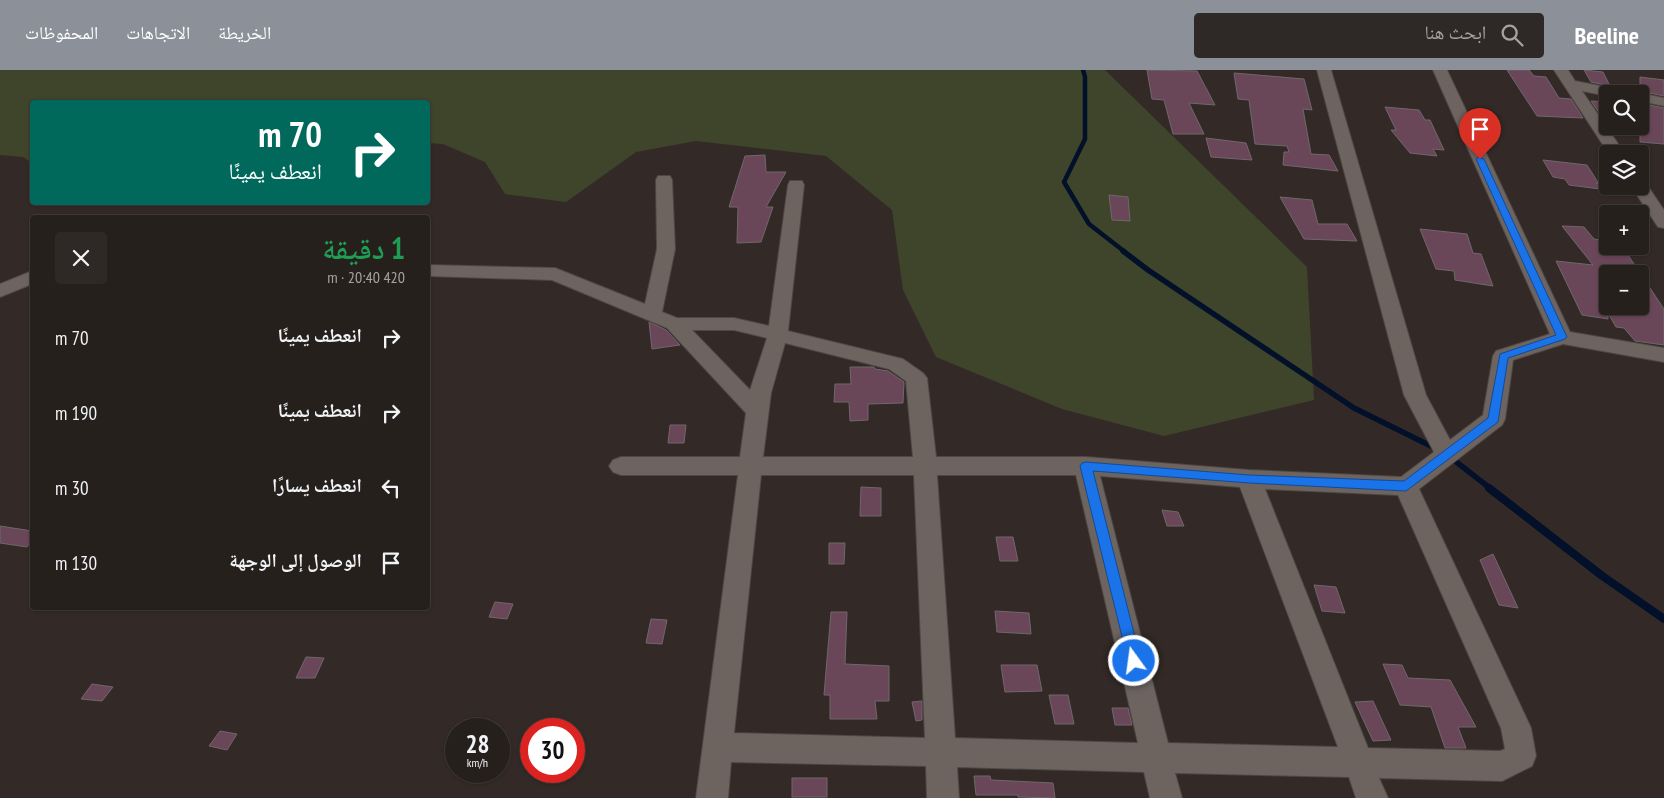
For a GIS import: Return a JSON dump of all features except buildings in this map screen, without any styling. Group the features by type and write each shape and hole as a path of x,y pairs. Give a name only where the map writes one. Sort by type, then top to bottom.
{"street":[{"path":"1324,70 1415,395 1447,455"},
{"path":"1440,70 1562,337"},
{"path":"1561,70 1611,145"},
{"path":"1570,84 1599,90"},
{"path":"1649,99 1664,102"},
{"path":"652,315 666,249 664,180"},
{"path":"712,798 757,411 760,393 778,334 796,185"},
{"path":"1645,195 1664,223"},
{"path":"430,270 555,274 674,324 734,324 896,364 916,378 925,465 943,798"},
{"path":"0,291 30,278"},
{"path":"674,324 757,411"},
{"path":"621,466 1086,466 1249,479 1406,486 1494,419 1503,356 1562,337 1664,355"},
{"path":"1086,466 1158,758 1166,798"},
{"path":"1249,479 1372,798"},
{"path":"718,747 1502,766 1521,756 1516,728 1406,486"}],"green space":[{"path":"0,70 1105,70 1307,267 1314,400 1164,436 1062,409 936,357 903,290 892,210 826,156 696,141 636,152 566,202 505,194 485,162 443,144 430,143 430,100 30,100 30,162 23,157 0,155"}],"waterway":[{"path":"1083,70 1085,77 1085,139 1064,182 1089,224 1125,252"},
{"path":"1123,251 1148,270 1354,408 1439,450"},
{"path":"1450,457 1491,489"},
{"path":"1489,488 1601,575 1664,619"}],"route":[{"path":"1134,661 1086,466 1249,479 1406,486 1494,419 1503,356 1562,337 1480,159"}]}
